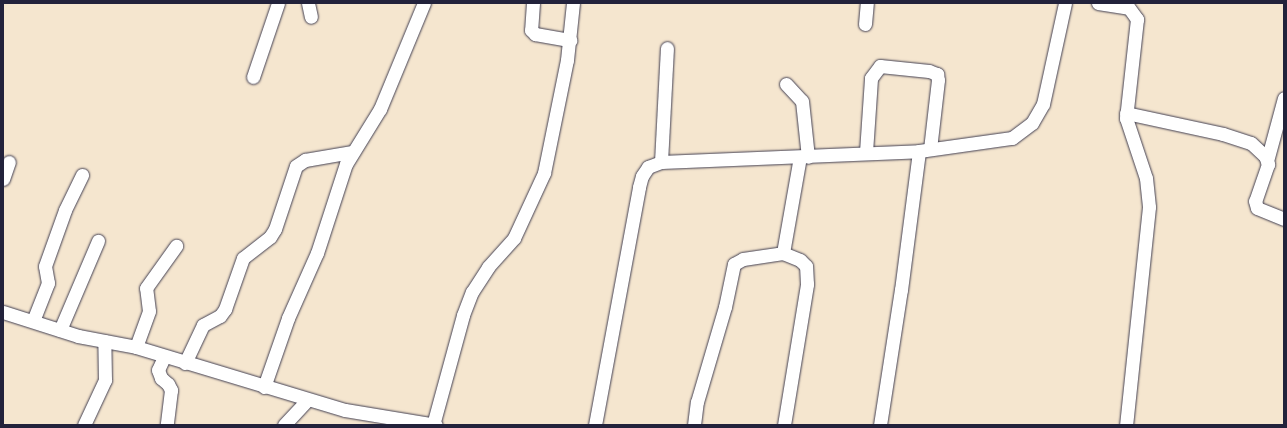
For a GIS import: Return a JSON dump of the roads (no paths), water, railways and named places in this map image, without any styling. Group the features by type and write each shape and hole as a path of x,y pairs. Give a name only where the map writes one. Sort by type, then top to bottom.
{"street":[{"path":"253,77 278,3"},
{"path":"308,3 311,17"},
{"path":"264,387 288,318 317,253 352,152 380,109 424,3"},
{"path":"533,3 531,30 534,34 570,40"},
{"path":"3,312 60,330 136,347 164,357 345,410 415,424 434,425 463,315 472,292 488,267 514,238 544,173 570,40 573,3"},
{"path":"865,24 867,3"},
{"path":"595,425 639,187 642,176 648,167 662,162 804,157 866,152 925,150 1012,138 1032,123 1043,104 1065,3"},
{"path":"1098,3 1129,8 1137,19 1126,113 1128,124 1146,178 1149,207 1126,425"},
{"path":"662,162 667,48"},
{"path":"866,152 871,78 880,66 929,71 937,74 938,80 901,290 880,425"},
{"path":"783,253 804,157 802,101 786,84"},
{"path":"1284,98 1255,204 1259,210 1284,219"},
{"path":"1126,113 1244,140 1260,150 1267,161"},
{"path":"185,363 203,325 220,316 225,309 243,258 270,237 275,229 296,166 305,160 352,152"},
{"path":"3,179 9,162"},
{"path":"33,321 48,283 45,266 65,210 82,175"},
{"path":"60,330 98,241"},
{"path":"136,347 149,311 146,288 176,246"},
{"path":"694,425 697,402 725,307 734,264 743,259 783,253 800,260 808,272 784,425"},
{"path":"84,425 105,380 104,341"},
{"path":"164,357 158,370 161,378 168,384 171,390 167,425"},
{"path":"284,425 307,400"}]}
